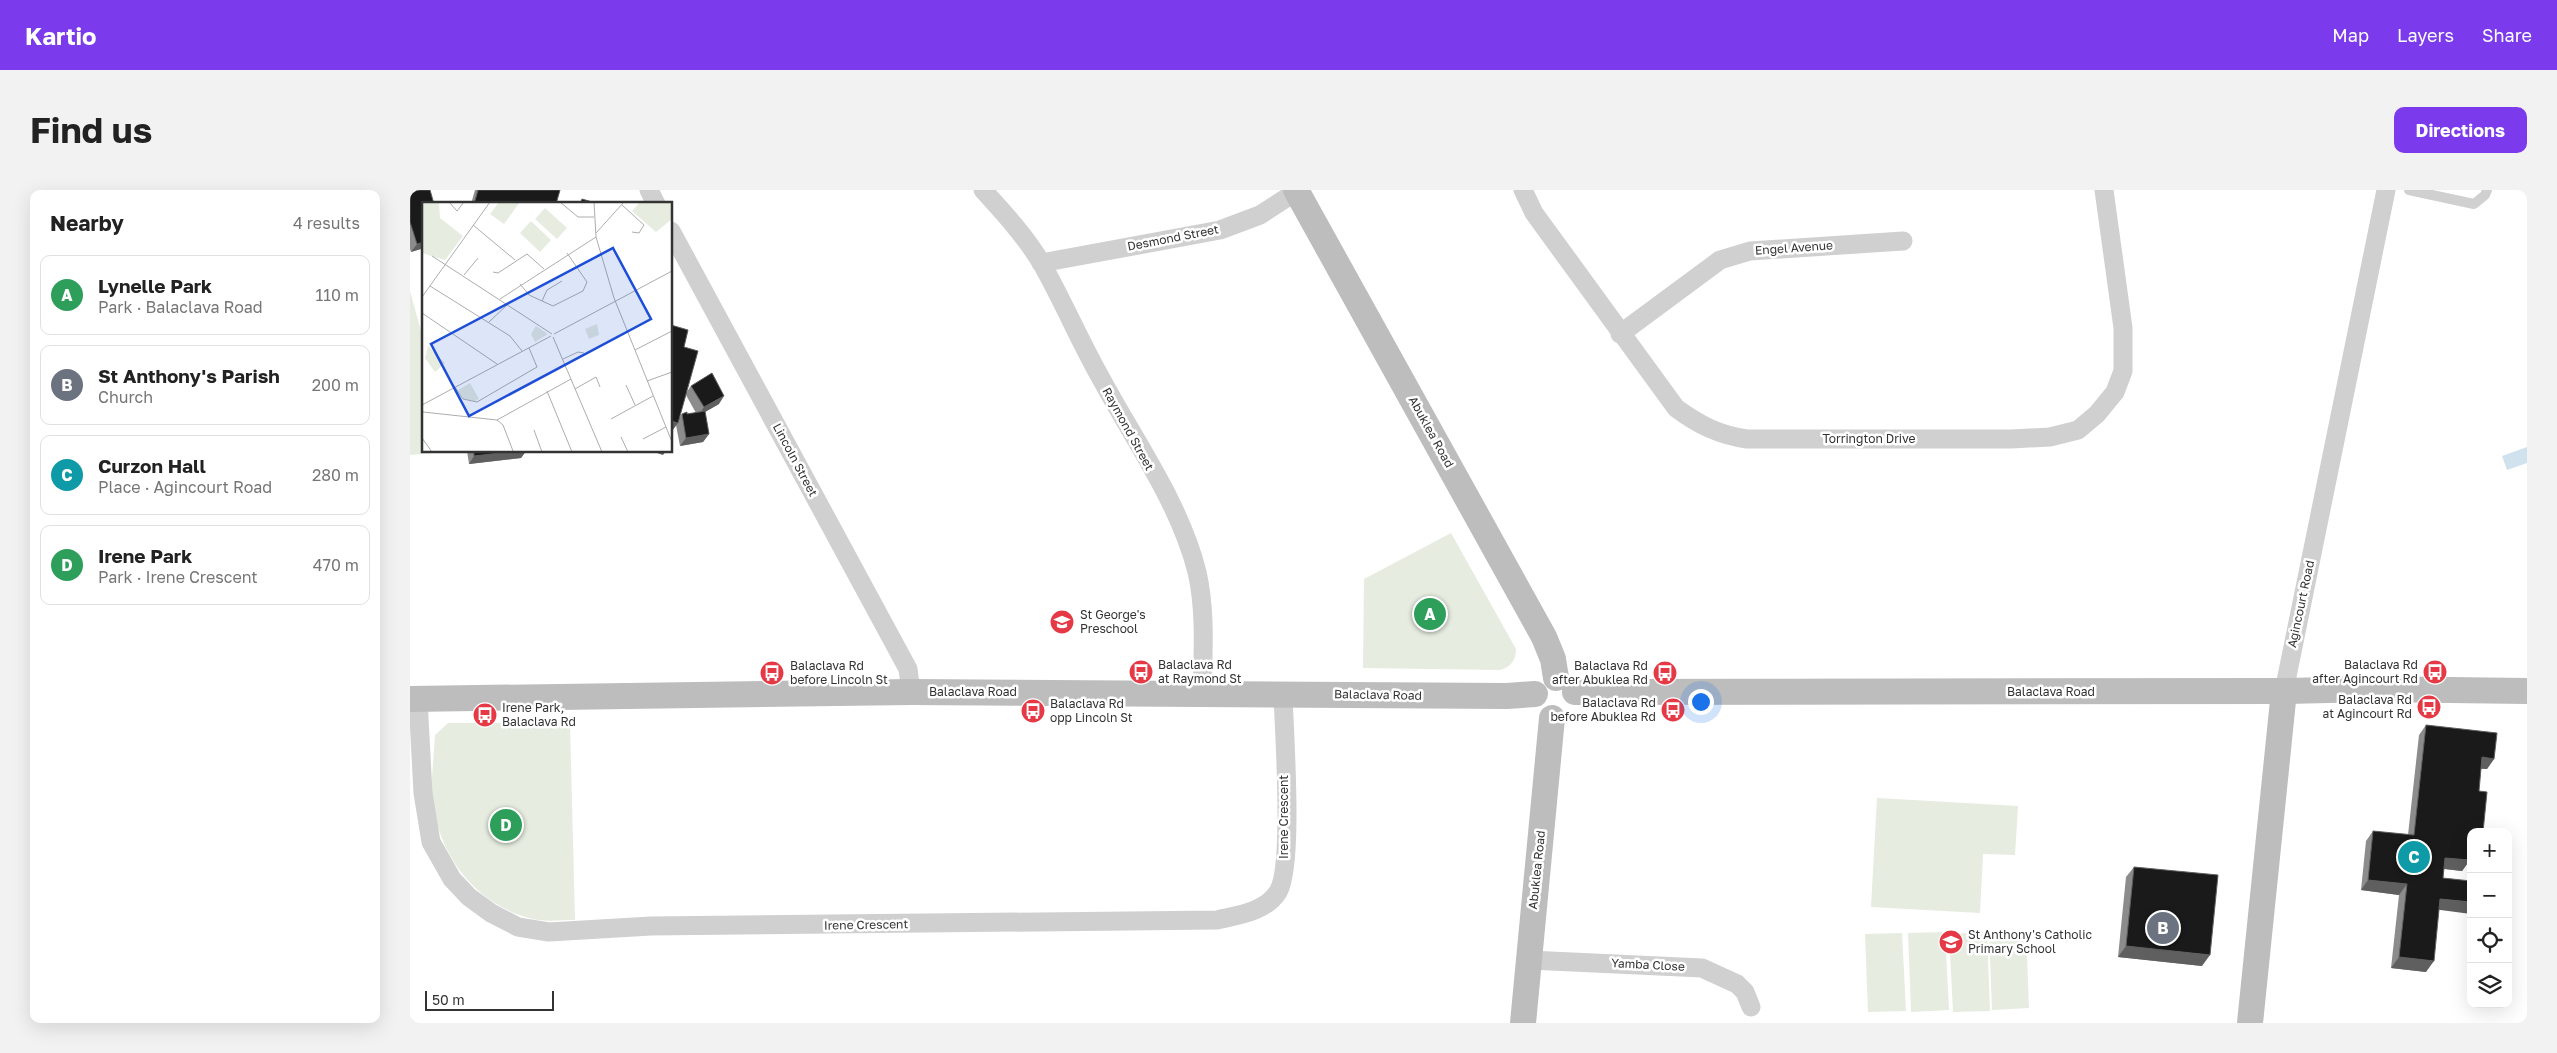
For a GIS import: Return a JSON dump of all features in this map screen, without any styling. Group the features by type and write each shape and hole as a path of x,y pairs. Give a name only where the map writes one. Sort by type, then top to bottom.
{"main road":[{"name":"Abuklea Road","path":"1297,190 1544,637 1565,685"},
{"path":"1543,681 1565,685 1574,705 1571,711 1559,718 1552,718 1540,712 1535,694 1543,681"},
{"name":"Balaclava Road","path":"1565,685 2284,691 2373,689 2527,691"},
{"name":"Agincourt Road","path":"2250,1023 2284,691"},
{"name":"Balaclava Road","path":"414,699 911,692 1497,696 1535,694"},
{"name":"Abuklea Road","path":"1523,1023 1552,718"}],"street":[{"path":"649,190 655,202"},
{"name":"Raymond Street","path":"983,190 1020,232 1041,263 1090,360 1163,491 1186,540 1200,590 1202,693"},
{"name":"Desmond Street","path":"1041,263 1220,230 1260,215 1297,190"},
{"name":"Torrington Drive","path":"1523,190 1534,213 1620,334 1676,408 1699,425 1723,436 1747,440 2011,439 2050,437 2078,430 2097,414 2116,392 2123,371 2122,328 2104,190"},
{"name":"Agincourt Road","path":"2284,691 2386,190"},
{"name":"Lincoln Street","path":"672,233 908,669 911,692"},
{"name":"Engel Avenue","path":"1620,334 1720,260 1750,251 1903,241"},
{"name":"Irene Crescent","path":"414,699 423,793 431,842 452,879 469,897 492,913 518,927 549,932 651,926 1217,920 1256,911 1278,892 1286,856 1283,694"},
{"name":"Yamba Close","path":"1529,960 1702,968 1737,984 1745,992 1751,1007"}],"lane":[{"path":"2409,190 2474,204 2485,195 2487,190"}],"shaded area":[{"path":"410,291 422,335 422,452 434,453 410,455"},
{"path":"1451,533 1516,649 1512,662 1500,670 1363,668 1364,579"},
{"path":"448,723 570,723 575,920 538,920 513,913 479,891 465,877 454,861 444,844 437,825 432,797 435,735"},
{"path":"1877,798 2018,806 2015,855 1983,854 1980,913 1871,907"},
{"path":"2026,930 2029,1008 1992,1010 1989,932"},
{"path":"1945,932 1949,1010 1911,1012 1908,933"},
{"path":"1987,932 1990,1011 1953,1012 1949,934"},
{"path":"1902,933 1906,1011 1868,1012 1865,934"}],"water":[{"path":"2527,447 2527,463 2507,470 2502,456"}],"building":[{"path":"410,190 430,190 433,202 422,202 422,243 417,244 410,222"},
{"path":"478,190 560,190 557,202 475,202"},
{"path":"582,199 592,202 581,202"},
{"path":"672,325 688,330 684,347 698,351 678,423 672,421"},
{"path":"712,373 724,396 704,407 691,386"},
{"path":"705,411 709,434 686,438 682,414"},
{"path":"474,452 508,452 474,456"},
{"path":"2426,725 2497,733 2494,759 2482,757 2479,791 2487,792 2483,828 2467,828 2467,860 2445,858 2443,878 2467,881 2467,902 2440,899 2434,961 2399,957 2407,884 2368,880 2373,831 2414,835"},
{"path":"2134,867 2218,875 2210,955 2126,946"}],"place":[{"name":"Lynelle Park","path":"1430,614"},
{"name":"St George's Preschool","path":"1062,622"},
{"name":"Balaclava Rd at Raymond St","path":"1141,672"},
{"name":"Balaclava Rd after Agincourt Rd","path":"2435,672"},
{"name":"Balaclava Rd before Lincoln St","path":"772,673"},
{"name":"Balaclava Rd after Abuklea Rd","path":"1665,673"},
{"name":"Balaclava Rd at Agincourt Rd","path":"2429,707"},
{"name":"Balaclava Rd before Abuklea Rd","path":"1673,710"},
{"name":"Balaclava Rd opp Lincoln St","path":"1033,711"},
{"name":"Irene Park, Balaclava Rd","path":"485,715"},
{"name":"Irene Park","path":"506,825"},
{"name":"Curzon Hall","path":"2414,857"},
{"name":"St Anthony's Parish","path":"2163,928"},
{"name":"St Anthony's Catholic Primary School","path":"1951,942"}]}
